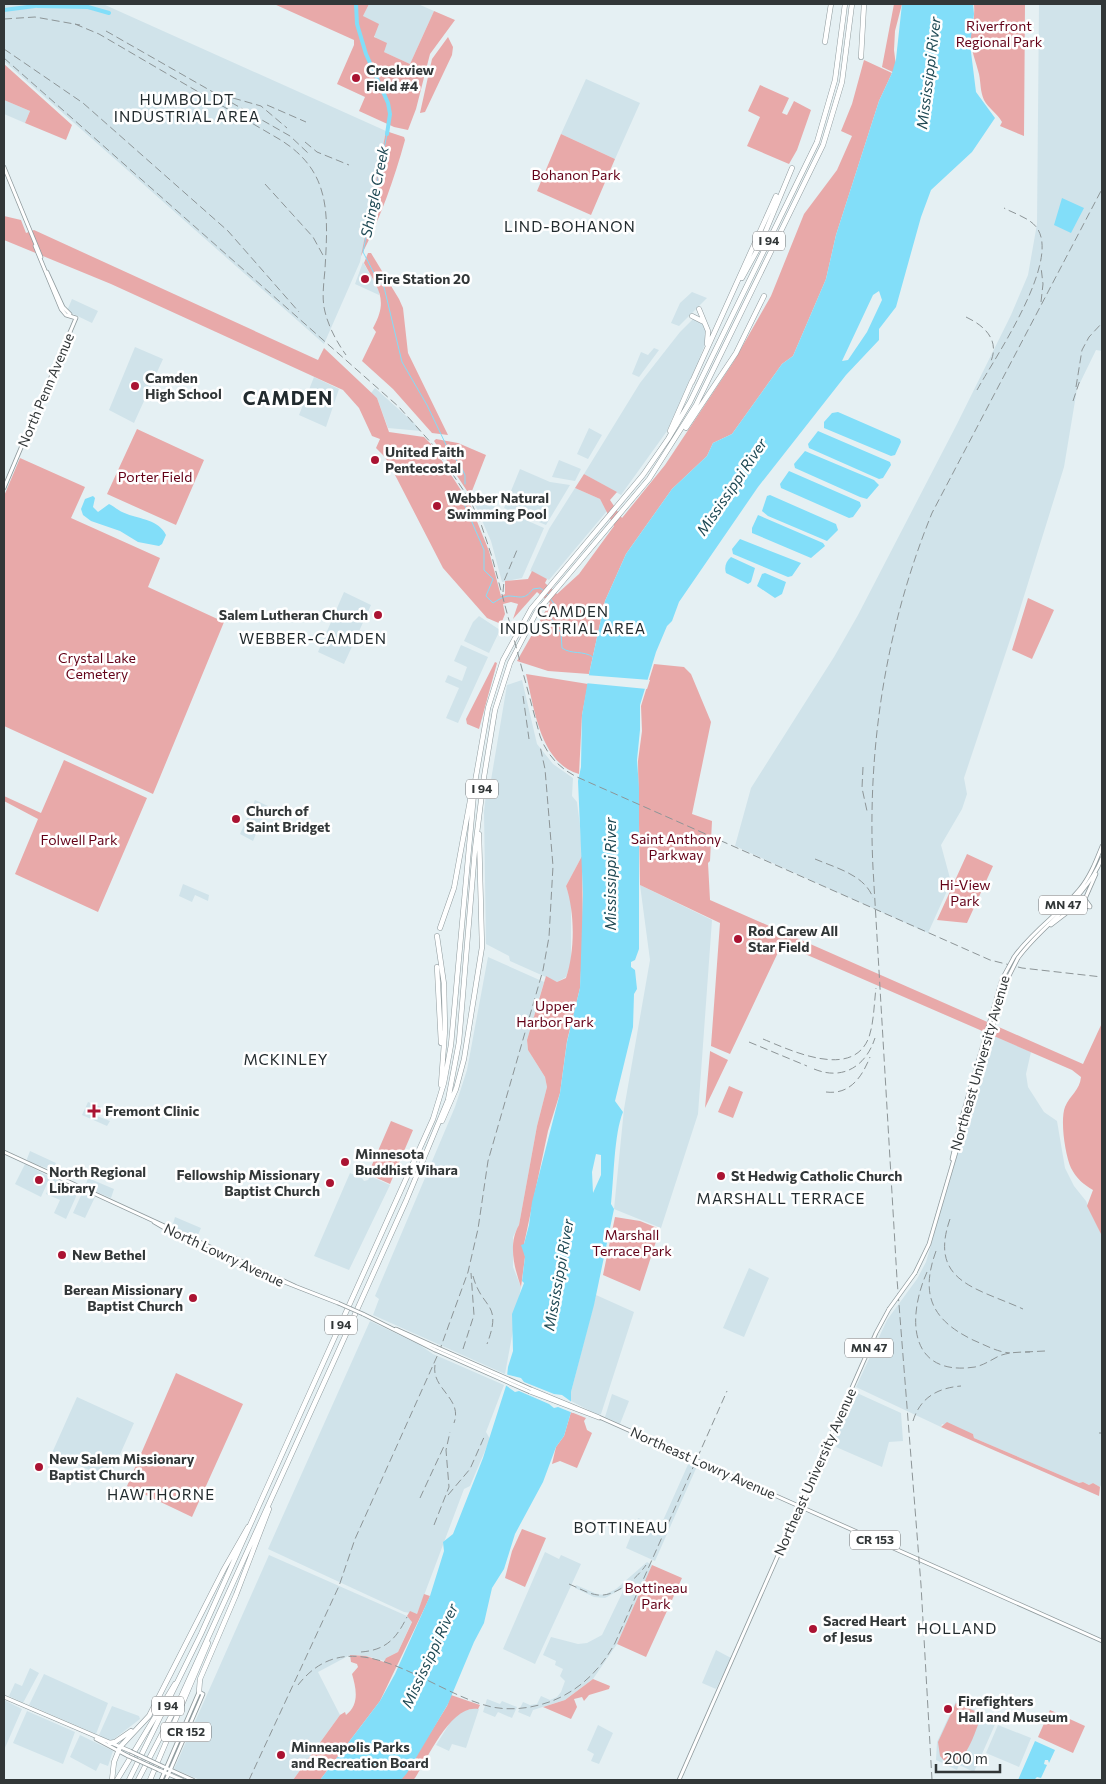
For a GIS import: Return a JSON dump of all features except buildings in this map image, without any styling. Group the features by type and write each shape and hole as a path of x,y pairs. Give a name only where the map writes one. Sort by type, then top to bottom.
{"highway":[{"path":"825,42 832,4"},
{"name":"I 94","path":"130,1780 191,1657 428,1132 443,1087 450,1052 475,782 486,717 496,679 515,635 541,596 616,508 652,462 678,424 697,389 815,148 834,84 845,4"},
{"name":"I 94","path":"138,1780 181,1697 439,1126 451,1088 459,1042 482,794 491,729 503,682 522,638 546,600 649,479 678,436 703,392 823,145 842,82 852,4"},
{"path":"860,57 864,4"},
{"path":"717,326 760,245 792,168"},
{"path":"652,462 672,428 776,196"},
{"path":"678,436 704,403 730,363 764,296"},
{"path":"692,382 708,342 706,324 700,309"},
{"path":"692,316 700,318 706,324"},
{"path":"440,928 454,888 470,796 475,782"},
{"path":"439,1126 446,1116 461,1074 482,950 479,847 482,794"},
{"path":"428,1132 440,1086 445,1026 444,978 436,936"},
{"path":"437,967 442,1056"},
{"path":"201,1693 200,1679 234,1600 289,1459"},
{"path":"112,1778 119,1749 149,1716 228,1560 253,1519"},
{"path":"150,1780 239,1570"},
{"path":"117,1780 191,1657"},
{"path":"110,1743 116,1742 149,1716"}],"main road":[{"name":"North Penn Avenue","path":"4,168 61,309 64,313 76,318 4,488"},
{"name":"Northeast University Avenue","path":"679,1780 876,1333 889,1309 915,1273 929,1244 951,1165 960,1124 1004,981 1016,958 1037,930 1078,892 1102,846"},
{"name":"Northeast University Avenue","path":"1016,958 1080,895 1098,868 1102,858"},
{"path":"1042,931 1077,905 1090,907 1085,899 1098,868"},
{"name":"North Lowry Avenue","path":"4,1152 154,1221 183,1239 228,1260 338,1303 531,1390"},
{"name":"Northeast Lowry Avenue","path":"531,1390 602,1418 1102,1641"},
{"name":"CR 152","path":"166,1780 166,1768 201,1693"},
{"path":"4,1698 119,1749 130,1751 193,1780"},
{"path":"96,1738 110,1743 128,1756 182,1780"},
{"name":"CR 152","path":"161,1780 166,1773"}],"shaded area":[{"path":"4,4 103,4 386,131 360,262 324,344 4,61"},
{"path":"369,4 418,4 434,11 410,64 384,52 363,16"},
{"path":"1039,4 1102,4 1102,351 1096,350 1077,389 1064,467 1016,622 964,778 967,794 962,809 941,845 951,882 928,933 735,846 751,788 834,657 858,615 957,424 1011,315 1028,275 1037,224"},
{"path":"586,79 640,103 615,159 561,134"},
{"path":"4,100 30,111 25,123 4,114"},
{"path":"363,262 379,290 379,295 355,284"},
{"path":"692,292 707,298 679,326 671,323 680,303"},
{"path":"72,299 98,311 92,323 67,311"},
{"path":"694,318 700,319 705,327 705,344 698,362 667,431 621,495 584,474 640,383 680,332"},
{"name":"Camden High School","path":"135,347 163,359 134,423 109,410"},
{"path":"654,348 659,350 639,377 632,374 641,352 648,355"},
{"path":"314,377 339,389 326,427 299,415"},
{"path":"375,388 421,431 388,428 377,398 371,393"},
{"path":"589,428 602,435 588,459 577,454"},
{"path":"559,460 581,469 575,481 552,477"},
{"path":"520,469 550,482 570,485 546,525 504,508"},
{"path":"575,488 600,499 607,511 549,580 530,571 549,529"},
{"path":"475,498 544,528 522,578 502,582 491,541 473,500"},
{"path":"344,592 371,605 344,664 318,652"},
{"path":"479,616 500,630 489,653 464,641 473,622"},
{"path":"461,645 488,657 458,723 446,718 459,688 445,682 448,675 462,681 467,667 454,661"},
{"path":"522,680 537,744 553,764 573,778 572,796 577,802 580,826 582,856 566,886 571,901 571,963 566,977 557,982 510,961 509,956 486,944 484,812 486,794 490,786 507,685"},
{"path":"255,800 268,806 253,841 240,834"},
{"path":"183,884 209,895 208,901 195,895 192,902 179,896"},
{"path":"640,885 712,920 698,1114 661,1228 614,1209 624,1109 650,960"},
{"path":"488,957 544,982 527,1040 528,1050 545,1077 547,1087 537,1126 519,1225 513,1237 513,1267 521,1287 505,1374 373,1315 379,1299 375,1296 455,1107 467,1070"},
{"path":"992,1035 1031,1052 1026,1074 1028,1087 1044,1112 1057,1121 1065,1168 1074,1186 1086,1201 1102,1236 1102,1483 1100,1487 1093,1483 1089,1485 1083,1482 1079,1483 974,1438 973,1434 942,1424 941,1427 856,1387 887,1320 917,1279 926,1262"},
{"path":"88,1102 101,1107 97,1116 110,1121 107,1126 82,1115"},
{"path":"30,1151 56,1163 53,1170 28,1162 27,1159"},
{"path":"25,1164 50,1177 41,1197 15,1184"},
{"path":"350,1173 362,1178 364,1181 368,1180 370,1176 390,1185 349,1270 314,1256"},
{"path":"54,1178 79,1190 66,1219 54,1213 60,1200 46,1194"},
{"path":"88,1178 114,1189 111,1198 85,1187"},
{"path":"83,1191 95,1197 85,1218 73,1213"},
{"path":"175,1217 201,1228 197,1237 172,1227"},
{"path":"749,1268 769,1278 744,1337 723,1328"},
{"path":"596,1295 634,1312 601,1414 598,1415 571,1401 571,1392"},
{"path":"370,1321 418,1344 433,1354 504,1385 486,1432 490,1439 470,1486 464,1489 417,1614 404,1612 268,1549"},
{"path":"857,1393 901,1413 903,1441 889,1442 882,1467 836,1447 838,1443 834,1441"},
{"path":"612,1394 629,1401 620,1424 605,1417"},
{"path":"77,1397 134,1423 109,1479 52,1453"},
{"path":"690,1460 698,1464 655,1561 626,1548 638,1518 659,1526 661,1525"},
{"path":"545,1552 559,1559 561,1555 581,1564 535,1664 503,1649"},
{"path":"269,1555 407,1616 412,1621 398,1652 386,1658 385,1661 366,1656 350,1655 318,1672 340,1715 293,1780 200,1780 174,1769"},
{"path":"647,1562 652,1565 617,1644 593,1679 565,1700 533,1710 530,1717 518,1712 523,1702 530,1705 537,1704 541,1696 550,1700 557,1697 561,1692 565,1681 560,1676 563,1669 555,1665 556,1661 543,1655 551,1637 578,1644 587,1643 602,1635 625,1587 605,1598 594,1597 575,1588 576,1585 604,1595 616,1589"},
{"path":"716,1650 731,1658 716,1689 702,1683"},
{"path":"30,1668 39,1673 23,1703 9,1696 15,1683 22,1686"},
{"path":"44,1674 108,1703 96,1734 29,1705"},
{"path":"487,1699 500,1704 502,1701 517,1707 512,1718 498,1712 495,1717 483,1712"},
{"path":"4,1700 22,1709 4,1750"},
{"path":"956,1701 997,1720 974,1772 959,1765 957,1770 936,1760 937,1742"},
{"path":"112,1706 139,1716 140,1719 110,1742 99,1735"},
{"path":"474,1708 479,1709 466,1748 452,1744 449,1751 436,1745 453,1718 461,1712"},
{"path":"27,1711 75,1732 63,1764 13,1743"},
{"path":"598,1725 613,1733 599,1764 591,1761 594,1754 587,1750"},
{"path":"998,1725 1031,1738 1019,1767 986,1753"},
{"path":"80,1735 113,1751 108,1766 100,1763 96,1771 70,1757"}],"green space":[{"path":"274,4 369,4 363,16 379,24 374,37 387,43 384,52 410,64 434,11 455,20 430,54 416,109 408,130 394,127 359,111 365,97 337,84 354,45 354,40"},
{"path":"894,4 902,4 895,31 894,50 897,74 882,67"},
{"name":"Riverfront Regional Park","path":"974,4 1025,4 1024,136 1000,126 1002,122 983,97 971,40"},
{"path":"448,37 453,47 452,55 425,112 420,113 432,59"},
{"path":"864,60 892,73 879,101 836,235 826,279 793,356 782,364 732,434 713,443 707,456 672,489 626,554 605,601 589,674 548,671 517,661 550,603 537,592 513,619 518,604 511,602 503,604 505,614 501,624 487,618 443,568 394,473 385,457 376,448 380,439 372,436 359,408 343,390 111,284 4,240 4,216 21,220 26,233 34,230 318,360 324,348 377,398 389,432 424,437 431,444 470,504 489,551 501,596 505,594 505,581 528,579 532,571 547,579 545,583 557,594 579,574 614,526 600,499 575,488 584,474 617,492 610,500 622,518 665,465 734,361 771,296 804,214 837,170 852,136 841,131 852,104"},
{"path":"4,64 72,125 66,140 25,123 30,111 4,100"},
{"path":"760,85 789,98 782,113 787,115 794,101 811,110 797,150 789,164 747,146 760,117 748,111"},
{"path":"386,131 404,137 405,140 386,199 361,256"},
{"name":"Bohanon Park","path":"561,134 615,159 591,215 537,191"},
{"path":"368,253 371,253 403,308 408,353 448,435 432,433 393,389 362,361 376,332 373,328 378,318 381,302 377,287 364,263"},
{"name":"Porter Field","path":"137,429 204,460 176,525 107,494"},
{"path":"436,439 458,443 486,455 472,491 475,498 473,500 434,441"},
{"name":"Crystal Lake Cemetery","path":"20,458 85,487 71,518 160,558 148,587 224,622 153,794 4,726 4,496"},
{"path":"1028,598 1054,610 1032,659 1012,650"},
{"path":"495,662 497,663 479,729 467,724 466,719"},
{"name":"Saint Anthony Parkway","path":"654,664 684,667 691,674 711,722 692,814 712,821 710,861 708,863 710,900 1083,1064 1102,1023 1102,1236 1087,1206 1093,1190 1080,1181 1073,1172 1065,1146 1063,1120 1065,1107 1079,1085 1081,1077 1072,1070 782,944 730,1054 711,1046 720,923 640,885 638,761 642,731 641,706"},
{"path":"526,674 588,684 582,715 579,774 566,768 555,758 547,746 536,717"},
{"name":"Folwell Park","path":"64,760 147,798 98,912 15,874 38,819 4,801 4,796 41,813"},
{"name":"Hi-View Park","path":"967,854 993,866 967,923 937,920"},
{"name":"Upper Harbor Park","path":"582,856 583,934 580,988 567,1041 560,1093 548,1131 524,1244 525,1257 521,1287 514,1264 514,1240 519,1225 537,1126 547,1087 545,1077 528,1050 527,1040 546,976 557,982 566,978 571,956 573,932 571,908 566,886"},
{"path":"710,1052 728,1060 705,1108"},
{"path":"729,1086 743,1092 733,1118 718,1112"},
{"path":"391,1121 413,1130 390,1184 368,1174"},
{"name":"Marshall Terrace Park","path":"615,1217 640,1221 660,1229 640,1291 603,1275"},
{"path":"176,1373 243,1404 192,1517 127,1486"},
{"path":"571,1412 586,1418 584,1421 587,1430 592,1433 577,1468 560,1461 552,1464 556,1447 564,1436"},
{"path":"947,1422 973,1434 974,1438 1079,1483 1083,1482 1089,1485 1093,1483 1100,1487 1099,1496 941,1427"},
{"path":"522,1529 546,1538 525,1587 505,1578 512,1551"},
{"name":"Bottineau Park","path":"652,1565 682,1578 646,1657 617,1644"},
{"path":"424,1594 430,1596 380,1701 320,1780 293,1780 340,1715 345,1712 346,1715 353,1706 356,1690 352,1674 358,1667 357,1664 351,1662 350,1655 366,1656 384,1662 386,1658 398,1652 412,1622 407,1616 410,1611 417,1614"},
{"path":"593,1679 610,1686 609,1689 589,1695 584,1701 582,1697 574,1699 577,1707 571,1719 543,1707 565,1700"},
{"path":"451,1695 480,1705 478,1709 468,1710 450,1723 441,1734 413,1780 401,1780 447,1706"},
{"path":"956,1703 982,1714 967,1751 955,1763 948,1763 940,1756 938,1742"},
{"path":"1050,1710 1085,1726 1073,1753 1038,1737"}],"water":[{"name":"Mississippi River","path":"902,4 973,4 974,14 970,44 976,92 995,118 972,152 931,190 921,217 896,307 879,329 879,340 846,375 758,487 679,602 672,621 667,626 656,652 640,705 637,760 639,788 639,949 635,960 631,962 631,967 635,970 637,989 634,994 633,1027 615,1101 623,1112 615,1156 611,1204 614,1209 594,1305 571,1392 571,1412 564,1436 556,1447 543,1482 515,1534 504,1569 492,1588 484,1623 448,1704 407,1773 401,1780 320,1780 380,1701 395,1674 430,1596 444,1551 443,1542 453,1534 483,1458 506,1386 508,1367 513,1351 512,1314 524,1283 522,1281 525,1257 521,1245 524,1244 529,1225 532,1202 560,1093 567,1042 580,988 583,894 578,781 581,767 582,715 605,601 626,554 672,489 707,456 713,443 732,434 782,364 793,356 826,279 836,235 879,101 892,73 896,59","holes":["879,291 882,300 867,332 848,360 842,361 873,295","596,1154 601,1155 601,1175 593,1193 592,1172"]},
{"path":"1062,198 1084,208 1071,233 1054,225"},
{"path":"838,412 900,439 901,442 895,455 891,456 824,428 824,422 832,413"},
{"path":"818,431 890,462 891,465 883,478 879,479 809,448 808,444"},
{"path":"805,451 874,480 879,485 867,499 795,468 794,464"},
{"path":"789,471 860,502 861,506 853,517 849,518 781,488 780,484"},
{"path":"770,495 836,524 838,530 827,541 768,516 762,511 767,496"},
{"path":"93,496 95,498 93,507 98,512 109,504 124,513 159,526 166,535 162,544 159,546 138,542 120,531 91,521 83,515 81,509 85,499"},
{"path":"758,515 823,543 825,546 811,558 752,533 752,528"},
{"path":"740,539 801,563 792,576 788,577 733,554 732,549"},
{"path":"731,557 755,568 751,582 748,584 726,573 726,564"},
{"path":"765,573 786,582 782,594 775,598 757,586 762,574"},
{"path":"1035,1741 1055,1750 1049,1763 1048,1760 1045,1760 1044,1764 1047,1765 1041,1778 1018,1780"}],"pier":[{"path":"586,675 650,680 647,689 585,683"},
{"path":"505,1374 521,1378 524,1382 554,1394 562,1395 573,1403 573,1413 558,1407 554,1408 519,1391 515,1392 504,1384"}],"waterway":[{"name":"Shingle Creek","path":"356,4 357,24 366,54 388,103 390,114 387,134"},
{"path":"4,10 35,6"},
{"path":"37,6 88,7 109,13"},
{"name":"Shingle Creek","path":"387,134 363,252 378,281 384,287 402,362 427,405 449,451 460,465 465,475 465,484"},
{"name":"Shingle Creek","path":"462,499 484,550 484,570 493,579 486,596 493,603 508,596 519,597 527,595 533,589 540,588 544,591"},
{"name":"Shingle Creek","path":"547,594 555,605 551,618 561,633 562,648 593,657"}],"railway":[{"path":"4,19 35,17 80,25"},
{"path":"75,24 99,34 279,139 309,165 318,180 326,213 324,307 332,332 346,355"},
{"path":"106,31 290,136 308,153"},
{"path":"4,49 83,103 228,231 299,312"},
{"path":"4,58 399,407 433,445 470,500 481,524 492,557 540,736 546,749 559,765 577,777 990,960 1022,968 1102,977"},
{"path":"233,98 261,106 287,128"},
{"path":"267,105 306,122"},
{"path":"305,142 317,152 349,165"},
{"path":"265,184 313,237 324,257"},
{"path":"932,1780 921,1585 897,1279 873,868 873,777 877,732 883,688 903,599 932,513 1102,189"},
{"path":"977,390 1022,310 1033,286 1040,263 1042,243 1037,228 1026,219 1004,208"},
{"path":"1041,267 1043,284 1041,302"},
{"path":"966,317 984,329 992,340 993,353 991,361"},
{"path":"1076,387 1082,350 1089,337 1102,323"},
{"path":"1073,401 1080,380"},
{"path":"503,592 504,581 517,550"},
{"path":"523,696 529,739"},
{"path":"249,1780 339,1586 355,1539 439,1352 468,1272 478,1229 488,1161 543,970 549,937 553,866 545,769 540,746"},
{"path":"863,767 862,788 867,811"},
{"path":"815,859 857,878 864,883 873,898"},
{"path":"763,1039 790,1050 821,1059 836,1060 850,1057 861,1050 869,1037 876,988"},
{"path":"814,1069 834,1073 844,1072 852,1068 866,1056 875,1038"},
{"path":"749,1042 807,1066"},
{"path":"826,1092 842,1091 848,1088 859,1078 870,1057"},
{"path":"950,1219 945,1240 946,1257 951,1270 961,1280 974,1288 1023,1309"},
{"path":"936,1251 929,1281 933,1304 939,1315 948,1324 973,1340 996,1350 1010,1353"},
{"path":"927,1272 917,1307 916,1324 918,1340 925,1353 936,1363 953,1368 975,1367 999,1356 1014,1352 1030,1352"},
{"path":"463,1349 474,1315 471,1273"},
{"path":"473,1276 481,1295 492,1313 493,1320 487,1344"},
{"path":"1025,1352 1045,1351"},
{"path":"435,1365 438,1381 454,1407 456,1414 454,1423"},
{"path":"913,1421 925,1400 944,1389 961,1386"},
{"path":"298,1685 320,1665 343,1657 367,1658 392,1665 468,1699 500,1708 515,1709 552,1701 581,1685 596,1670 615,1643 727,1391"},
{"path":"434,1525 449,1487 446,1450 450,1432"},
{"path":"448,1495 470,1469 485,1435"},
{"path":"420,1498 445,1444"},
{"path":"569,1584 591,1593 605,1595 625,1586 646,1565"},
{"path":"361,1652 384,1646 399,1631 407,1617"}],"place":[{"name":"Creekview Field #4","path":"356,78"},
{"name":"Fire Station 20","path":"365,279"},
{"name":"Camden High School","path":"135,386"},
{"name":"United Faith Pentecostal","path":"375,460"},
{"name":"Webber Natural Swimming Pool","path":"437,506"},
{"name":"Salem Lutheran Church","path":"378,615"},
{"name":"Church of Saint Bridget","path":"236,819"},
{"name":"Rod Carew All Star Field","path":"738,939"},
{"name":"Fremont Clinic","path":"94,1111"},
{"name":"Minnesota Buddhist Vihara","path":"345,1162"},
{"name":"St Hedwig Catholic Church","path":"721,1176"},
{"name":"North Regional Library","path":"39,1180"},
{"name":"Fellowship Missionary Baptist Church","path":"330,1183"},
{"name":"New Bethel","path":"62,1255"},
{"name":"Berean Missionary Baptist Church","path":"193,1298"},
{"name":"New Salem Missionary Baptist Church","path":"39,1467"},
{"name":"Sacred Heart of Jesus","path":"813,1629"},
{"name":"Firefighters Hall and Museum","path":"948,1709"},
{"name":"Minneapolis Parks and Recreation Board","path":"281,1755"}],"district":[{"name":"HUMBOLDT INDUSTRIAL AREA","path":"187,108"},
{"name":"LIND-BOHANON","path":"570,227"},
{"name":"CAMDEN","path":"288,398"},
{"name":"CAMDEN INDUSTRIAL AREA","path":"573,620"},
{"name":"WEBBER-CAMDEN","path":"313,639"},
{"name":"MCKINLEY","path":"286,1060"},
{"name":"MARSHALL TERRACE","path":"781,1199"},
{"name":"HAWTHORNE","path":"161,1495"},
{"name":"BOTTINEAU","path":"621,1528"},
{"name":"HOLLAND","path":"957,1629"}]}
